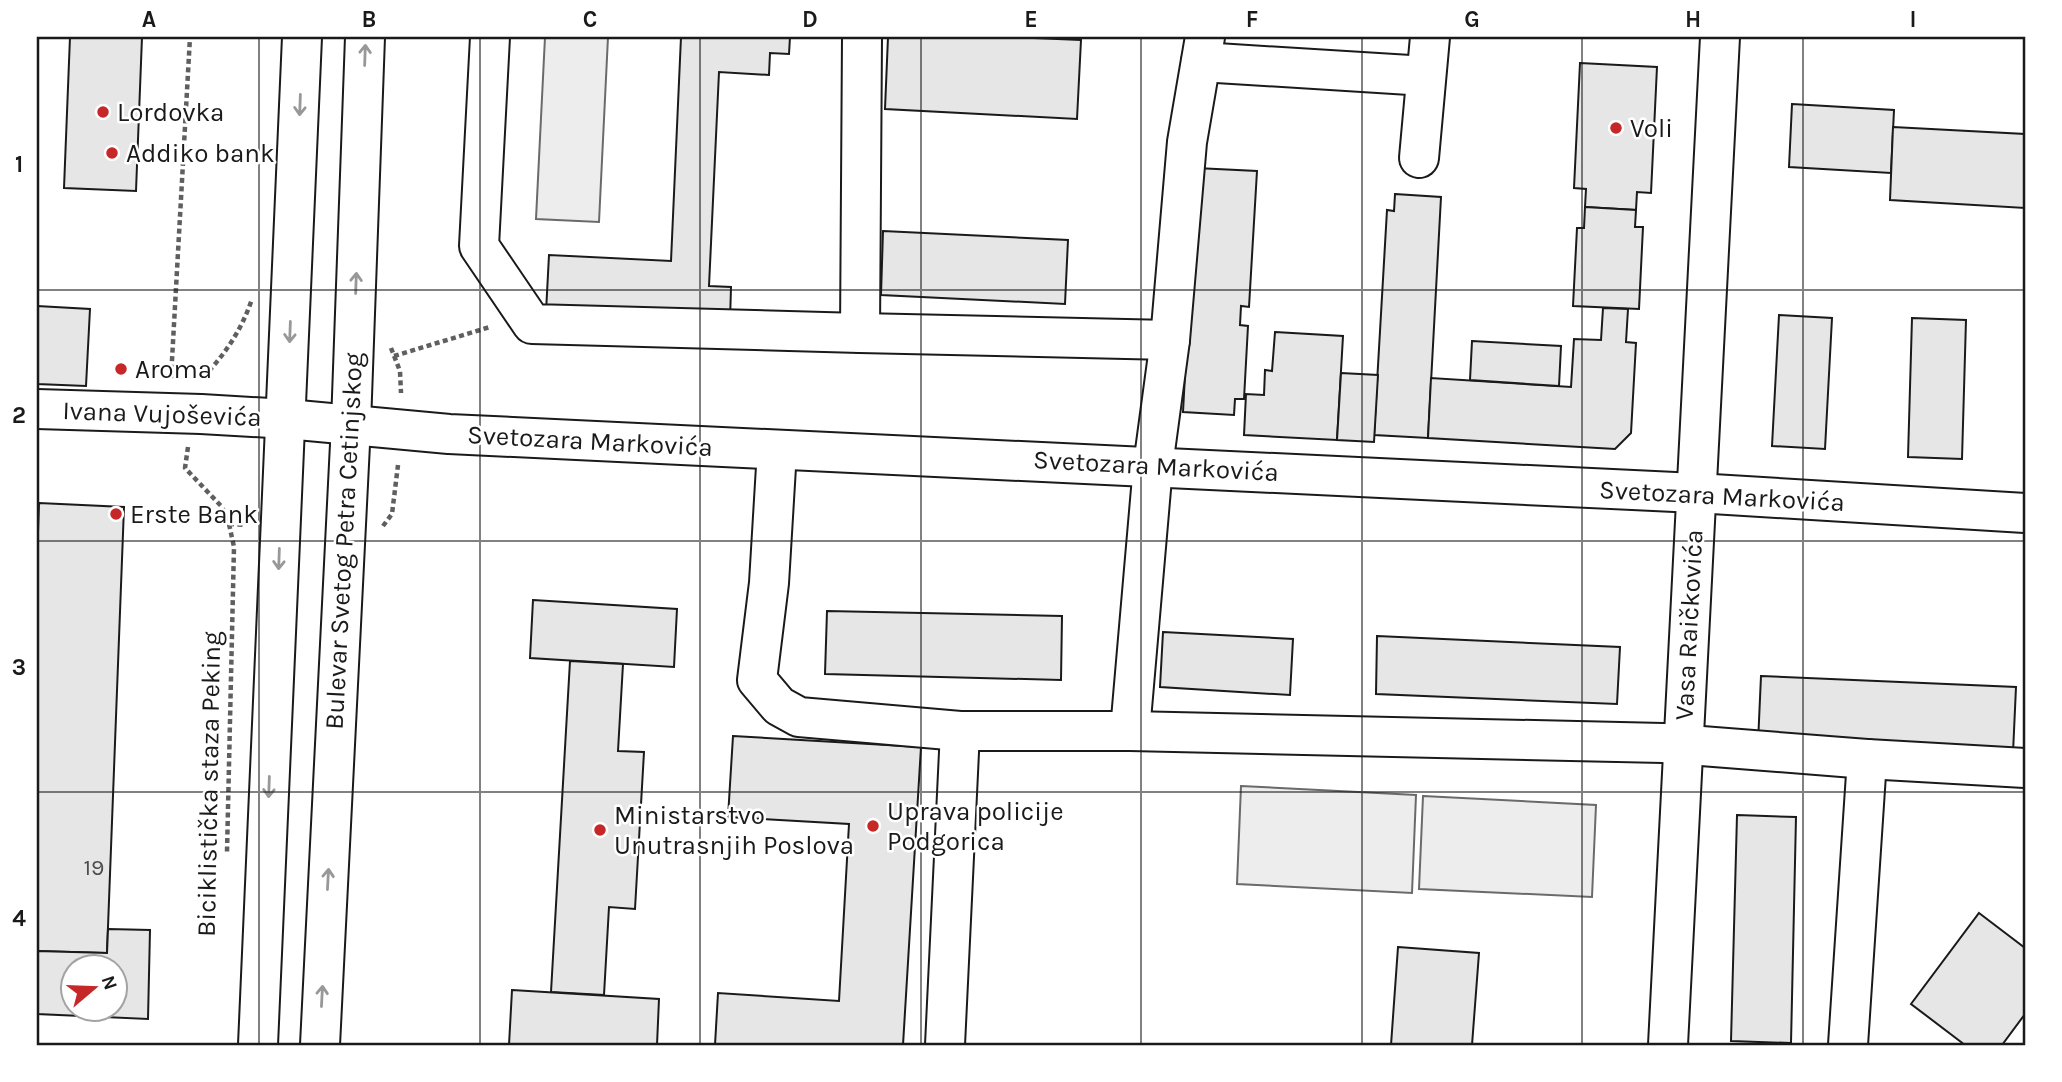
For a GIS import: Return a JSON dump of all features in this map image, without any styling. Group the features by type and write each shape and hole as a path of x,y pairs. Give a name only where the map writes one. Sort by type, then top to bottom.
{"street":[{"path":"258,1045 302,37"},
{"name":"Bulevar Svetog Petra Cetinjskog","path":"320,1045 351,424 365,37"},
{"path":"489,37 479,246 530,320 860,334 1170,340"},
{"path":"860,334 862,37"},
{"path":"1419,158 1430,37"},
{"name":"Vasa Raičkovića","path":"1668,1045 1720,37"},
{"path":"1130,731 1153,466 1170,340 1187,142 1203,49 1426,76"},
{"name":"Ivana Vujoševića","path":"37,409 287,419"},
{"name":"Svetozara Markovića","path":"287,419 449,434 1696,492 2025,513"},
{"path":"777,450 769,583 757,680 779,706 799,717 960,731 1130,731 1683,744 2025,768"},
{"path":"946,1045 960,731"},
{"path":"1848,1045 1867,759"}],"path":[{"path":"170,381 190,37"},
{"path":"394,356 530,320"},
{"name":"Biciklistička staza Peking","path":"226,866 234,547 229,524"}],"shaded area":[{"path":"545,37 608,37 599,222 536,219"},
{"path":"1241,786 1416,795 1412,893 1237,884"},
{"path":"1423,796 1596,805 1592,897 1419,889"}],"building":[{"name":"Lordovka","path":"70,37 142,37 136,191 64,188"},
{"path":"681,37 790,37 789,54 770,53 769,75 719,72 709,286 731,287 730,321 546,312 549,255 671,261"},
{"path":"888,37 1081,40 1077,119 885,109"},
{"name":"Voli","path":"1580,63 1657,67 1651,193 1637,192 1636,210 1585,207 1586,189 1574,188"},
{"path":"1792,104 1894,110 1891,173 1789,167"},
{"path":"1893,127 2025,134 2025,208 1890,200"},
{"path":"1196,168 1257,171 1249,307 1241,306 1240,325 1248,326 1244,399 1235,399 1234,415 1183,412"},
{"path":"1395,194 1441,197 1428,438 1374,435 1387,210 1394,211"},
{"path":"1585,207 1636,210 1635,227 1643,227 1639,309 1573,306 1577,228 1584,228"},
{"path":"883,231 1068,240 1065,304 881,295"},
{"path":"37,306 90,309 86,386 37,384"},
{"path":"1603,308 1628,309 1626,342 1636,343 1631,433 1615,449 1428,438 1431,378 1571,387 1574,339 1601,340"},
{"path":"1779,315 1832,318 1825,449 1772,446"},
{"path":"1912,318 1966,320 1962,459 1908,457"},
{"path":"1275,332 1343,336 1337,440 1244,435 1246,394 1264,395 1265,370 1272,371"},
{"path":"1472,341 1561,346 1559,386 1470,380"},
{"path":"1341,373 1378,375 1374,442 1337,440"},
{"path":"39,503 124,507 107,953 37,951"},
{"path":"533,600 677,609 674,667 530,658"},
{"path":"827,611 1062,616 1061,680 825,674"},
{"path":"1163,632 1293,639 1290,695 1160,687"},
{"path":"1377,636 1620,647 1617,704 1376,694"},
{"name":"Ministarstvo Unutrasnjih Poslova","path":"570,661 623,664 618,751 644,752 635,909 609,907 604,995 551,992"},
{"path":"1761,676 2016,687 2013,753 1758,743"},
{"path":"733,736 921,747 903,1045 715,1045 718,993 839,1001 849,824 728,817"},
{"path":"1737,815 1796,817 1791,1043 1731,1041"},
{"path":"1979,913 2025,948 2025,1014 2002,1045 1965,1045 1911,1004"},
{"path":"108,929 150,930 148,1019 130,1018 130,953 107,953"},
{"path":"1398,947 1479,953 1472,1045 1391,1045"},
{"path":"37,951 107,953 60,953 60,1015 37,1014"},
{"path":"512,990 659,999 657,1045 509,1045"}],"place":[{"name":"Lordovka","path":"103,112"},
{"name":"Voli","path":"1616,128"},
{"name":"Addiko bank","path":"112,153"},
{"name":"Aroma","path":"121,369"},
{"name":"Erste Bank","path":"116,514"},
{"name":"Uprava policije Podgorica","path":"873,826"},
{"name":"Ministarstvo Unutrasnjih Poslova","path":"600,830"}]}
